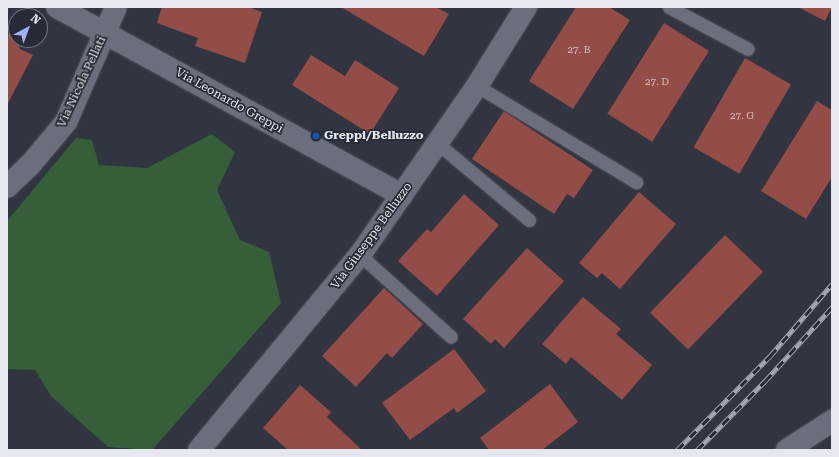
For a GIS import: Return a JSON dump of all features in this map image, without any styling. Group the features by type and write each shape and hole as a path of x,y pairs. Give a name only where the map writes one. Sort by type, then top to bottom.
{"street":[{"name":"Via Leonardo Greppi","path":"57,7 402,195"},
{"name":"Via Nicola Pellati","path":"7,187 30,165 66,122 116,7"},
{"name":"Via Giuseppe Belluzzo","path":"199,450 360,255 477,86 526,7"},
{"path":"787,450 832,421"}],"lane":[{"path":"669,7 748,49"},
{"path":"477,86 636,182"},
{"path":"437,143 529,220"},
{"path":"360,255 451,337"}],"green space":[{"path":"212,134 235,152 217,190 240,240 269,252 281,303 152,450 108,447 51,396 35,370 9,369 7,372 7,221 76,138 92,140 99,165 147,168"}],"building":[{"path":"162,7 248,7 262,12 245,63 195,46 198,38 157,23"},
{"path":"341,7 436,7 449,14 424,56"},
{"path":"576,7 609,7 630,20 573,109 529,81"},
{"path":"798,7 832,7 825,21"},
{"path":"664,23 709,51 652,142 607,114"},
{"path":"7,33 8,48 20,48 33,55 7,105"},
{"path":"311,55 345,76 355,60 399,88 370,134 292,85"},
{"path":"745,58 791,84 739,174 694,147"},
{"path":"817,101 832,110 832,177 806,219 761,191"},
{"path":"504,111 593,170 574,198 567,194 554,214 472,159"},
{"path":"639,192 676,224 620,289 602,273 597,278 579,263"},
{"path":"464,194 499,225 437,296 398,261 427,229 431,232"},
{"path":"725,235 763,272 688,350 650,313"},
{"path":"527,248 564,281 504,348 495,339 491,344 463,319"},
{"path":"384,288 423,324 392,358 387,353 356,387 322,356"},
{"path":"583,297 621,329 616,334 652,365 622,400 571,357 566,364 542,344"},
{"path":"454,349 486,391 457,413 454,408 410,440 382,403"},
{"path":"550,384 578,422 542,450 489,450 480,438"},
{"path":"300,385 331,412 327,417 362,450 288,450 263,428"}],"railway":[{"path":"677,450 770,356 832,284"},
{"path":"697,450 765,381 832,307"}],"place":[{"name":"Greppi/Belluzzo","path":"316,136"}]}
